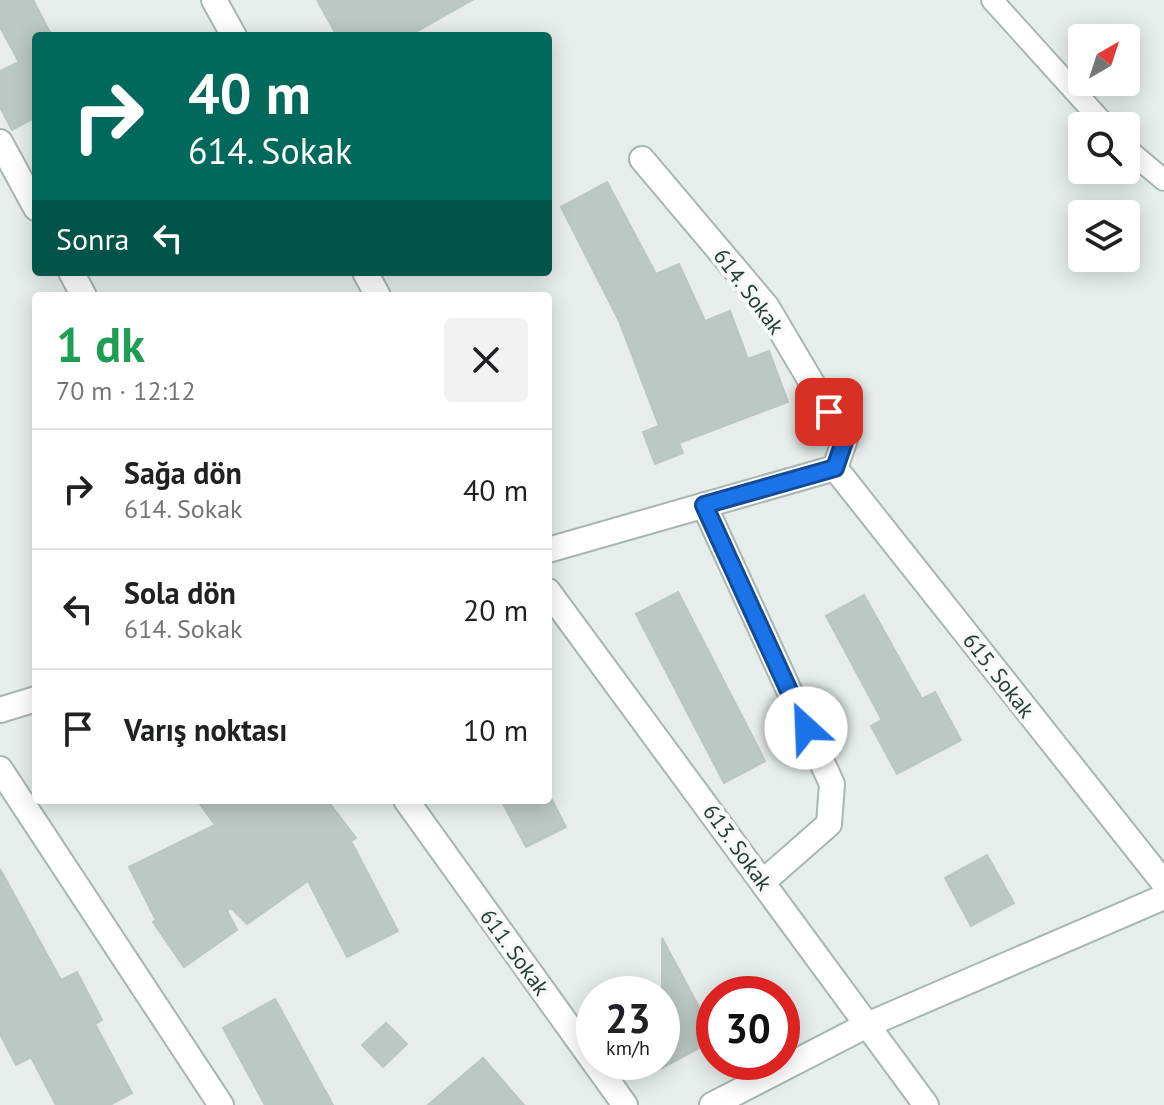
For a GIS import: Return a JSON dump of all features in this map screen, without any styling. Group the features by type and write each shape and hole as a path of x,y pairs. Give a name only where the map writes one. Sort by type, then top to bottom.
{"street":[{"path":"214,0 232,32"},
{"path":"0,142 32,201"},
{"name":"614. Sokak","path":"642,159 767,307 845,439 835,468"},
{"path":"552,549 835,468"},
{"name":"615. Sokak","path":"835,468 1164,883"},
{"path":"704,505 832,784 829,824 764,881"},
{"name":"613. Sokak","path":"552,596 926,1105"},
{"path":"0,710 32,700"},
{"path":"0,769 221,1105"},
{"name":"611. Sokak","path":"409,804 625,1105"},
{"path":"712,1105 867,1025 1164,897"}],"lane":[{"path":"992,0 1093,112"},
{"path":"1140,160 1164,180"}],"building":[{"path":"0,0 33,0 50,32 32,32 32,119 12,130 0,107 0,71 19,62 0,27"},
{"path":"317,0 472,0 416,32 335,32"},
{"path":"607,182 656,274 679,264 705,321 730,311 748,359 769,351 788,402 679,443 683,453 655,464 643,432 659,426 619,321 561,207"},
{"path":"678,592 765,761 724,783 636,614"},
{"path":"864,595 922,699 935,692 961,740 897,774 871,726 882,720 826,616"},
{"path":"552,800 566,827 526,847 503,804 552,804"},
{"path":"200,804 330,804 356,838 351,841 398,931 347,957 308,881 247,924 231,908 227,911 237,930 184,967 153,922 156,920 129,867 215,825"},
{"path":"987,855 1014,903 971,926 945,878"},
{"path":"0,869 61,980 77,972 102,1020 95,1024 132,1093 110,1105 56,1105 31,1057 16,1065 0,1034"},
{"path":"662,938 696,1001 696,1050 680,1058 680,976 662,976"},
{"path":"275,999 333,1105 265,1105 223,1028"},
{"path":"386,1023 407,1044 383,1067 362,1045"},
{"path":"483,1058 524,1105 428,1105"}],"route":[{"path":"806,728 704,505 835,468 845,439 829,412"}]}
